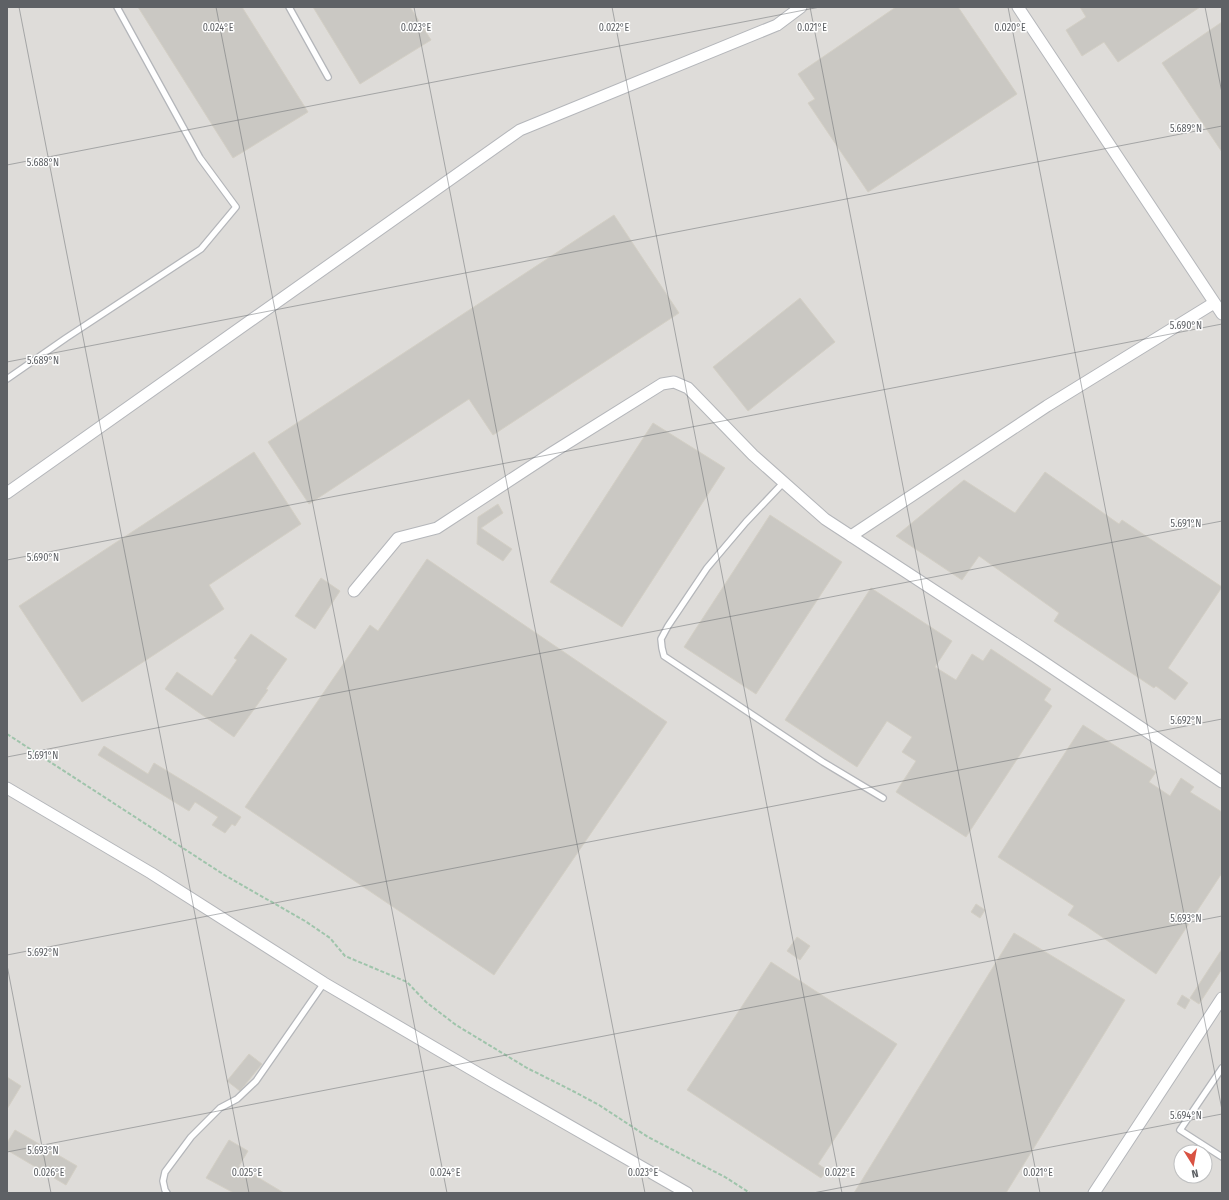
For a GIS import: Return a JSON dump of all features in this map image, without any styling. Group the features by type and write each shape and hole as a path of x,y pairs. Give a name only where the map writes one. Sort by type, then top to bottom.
{"street":[{"path":"7,493 520,130 776,25 802,7"},
{"path":"1022,8 1222,314"},
{"path":"851,536 1047,406 1214,303"},
{"path":"354,591 398,538 437,528 550,454 662,384 674,382 688,388 753,455 825,519 1222,782"},
{"path":"7,788 151,873 324,983 687,1193"},
{"path":"1094,1193 1222,998"}],"lane":[{"path":"7,379 201,249 236,207 200,158 117,7"},
{"path":"289,7 328,77"},
{"path":"784,482 746,522 707,568 668,626 662,639 664,656 823,762 882,798"},
{"path":"167,1193 163,1181 165,1172 187,1142 220,1108 237,1099 256,1081 324,983"},
{"path":"1222,1068 1180,1130 1222,1157"}],"path":[{"path":"7,734 226,876 305,921 330,938 345,956 407,982 426,1002 456,1025 527,1068 599,1105 648,1137 724,1177 750,1193"}],"shaded area":[{"path":"7,7 1222,7 1222,1193 7,1193"}],"building":[{"path":"138,7 242,7 308,112 233,158"},
{"path":"313,7 410,7 431,40 360,84"},
{"path":"896,7 958,7 1017,94 868,192 808,103 815,99 798,74"},
{"path":"1080,7 1200,7 1118,62 1104,42 1082,56 1066,30 1086,17"},
{"path":"1222,22 1222,152 1162,63"},
{"path":"614,215 679,313 493,435 469,399 309,504 268,442"},
{"path":"800,298 835,342 748,411 713,367"},
{"path":"653,423 725,468 622,627 550,582"},
{"path":"254,452 301,524 209,585 224,609 82,702 19,606"},
{"path":"1045,472 1119,524 1122,520 1222,587 1168,668 1188,683 1175,700 1156,686 1154,688 1054,621 1059,613 979,556 962,580 896,536 964,480 1015,513"},
{"path":"498,504 503,513 481,528 512,549 503,561 477,544 478,517"},
{"path":"770,515 842,562 756,694 684,647"},
{"path":"427,559 667,722 494,975 245,807 370,625 378,631"},
{"path":"321,578 340,591 315,629 295,616"},
{"path":"871,588 952,641 935,667 956,680 972,654 983,661 991,649 1051,689 1044,700 1052,706 966,837 896,792 916,761 902,752 912,737 887,721 857,767 785,720"},
{"path":"251,634 287,659 266,689 268,690 234,737 165,689 177,672 212,696 237,660 234,658"},
{"path":"1083,725 1156,772 1149,782 1170,796 1181,778 1194,787 1190,792 1222,812 1222,873 1156,974 1068,915 1074,906 998,857"},
{"path":"104,746 148,774 154,763 241,817 235,826 232,824 225,833 212,825 218,817 195,802 189,811 98,755"},
{"path":"976,904 985,910 980,918 971,912"},
{"path":"1014,933 1125,1000 1006,1193 854,1193"},
{"path":"797,937 810,946 800,960 787,951"},
{"path":"1222,949 1222,969 1199,1004 1190,998"},
{"path":"771,962 897,1044 818,1164 827,1170 821,1178 687,1090"},
{"path":"1182,995 1190,1000 1185,1009 1177,1004"},
{"path":"249,1054 262,1064 240,1091 227,1081"},
{"path":"7,1077 21,1086 7,1109"},
{"path":"15,1130 77,1166 66,1185 7,1150 7,1143"},
{"path":"229,1140 248,1151 239,1166 284,1193 234,1193 206,1178"}]}
